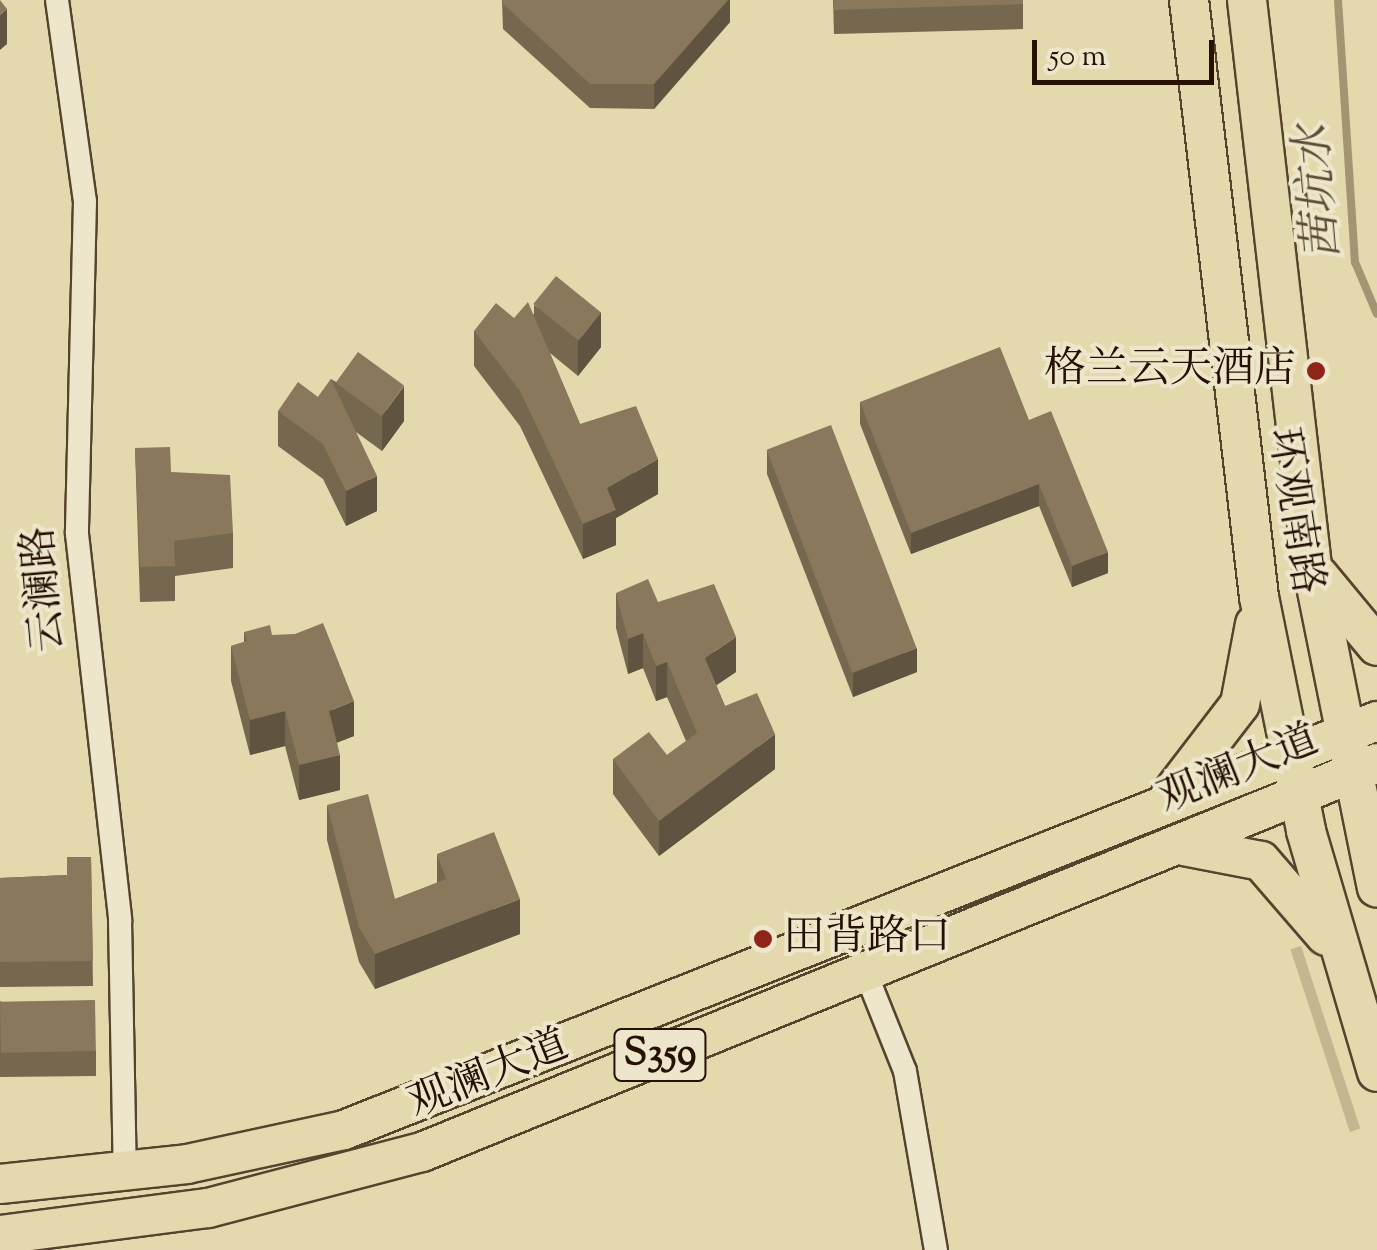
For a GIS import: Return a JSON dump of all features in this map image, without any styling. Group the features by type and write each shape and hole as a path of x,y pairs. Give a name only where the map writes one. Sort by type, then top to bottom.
{"main road":[{"name":"环观南路","path":"1189,0 1259,597 1298,795 1351,985"},
{"name":"环观南路","path":"1247,0 1312,566 1360,727 1377,887"},
{"path":"1312,566 1377,646"},
{"path":"1156,806 1196,770 1240,704 1259,597"},
{"name":"观澜大道","path":"0,1184 124,1172 264,1151 419,1104 1360,727"},
{"name":"观澜大道","path":"0,1235 323,1183 458,1138 1364,769"},
{"path":"1161,850 1219,846 1261,860 1317,922 1351,985 1377,1072"}],"street":[{"name":"云澜路","path":"57,0 85,201 76,534 120,920 124,1172"},
{"path":"864,971 906,1071 936,1250"}],"shaded area":[{"path":"1301,946 1360,1129 1350,1132 1291,949"}],"building":[{"path":"503,0 728,0 654,84 590,84"},
{"path":"834,0 1023,0 1023,4 834,10"},
{"path":"556,276 601,313 578,340 533,304"},
{"path":"528,302 580,424 636,406 658,459 607,488 616,510 583,524 520,391 474,331 496,303 514,318"},
{"path":"1000,347 1029,420 1051,411 1108,552 1072,566 1039,484 911,533 860,402"},
{"path":"358,352 404,386 382,416 336,383"},
{"path":"331,379 377,476 346,491 323,444 278,411 298,382 318,397"},
{"path":"831,425 917,648 852,673 767,450"},
{"path":"170,447 171,472 230,475 233,533 174,541 175,566 140,567 135,448"},
{"path":"648,579 658,602 714,584 736,637 705,658 725,706 757,693 775,734 659,821 613,759 649,732 667,755 697,733 667,662 656,666 643,633 628,639 616,593"},
{"path":"323,623 354,701 329,711 340,755 299,765 285,711 250,720 231,646 247,641 244,632 270,625 272,635 295,634"},
{"path":"368,794 395,899 446,879 437,854 494,832 520,899 375,954 359,927 327,805"},
{"path":"67,857 91,857 93,961 0,962 0,878 67,875"},
{"path":"95,1000 96,1051 1,1053 0,1002"}],"waterway":[{"name":"茜坑水","path":"1338,0 1355,262 1377,314"}],"place":[{"name":"格兰云天酒店","path":"1316,371"},
{"name":"田背路口","path":"763,939"}]}
